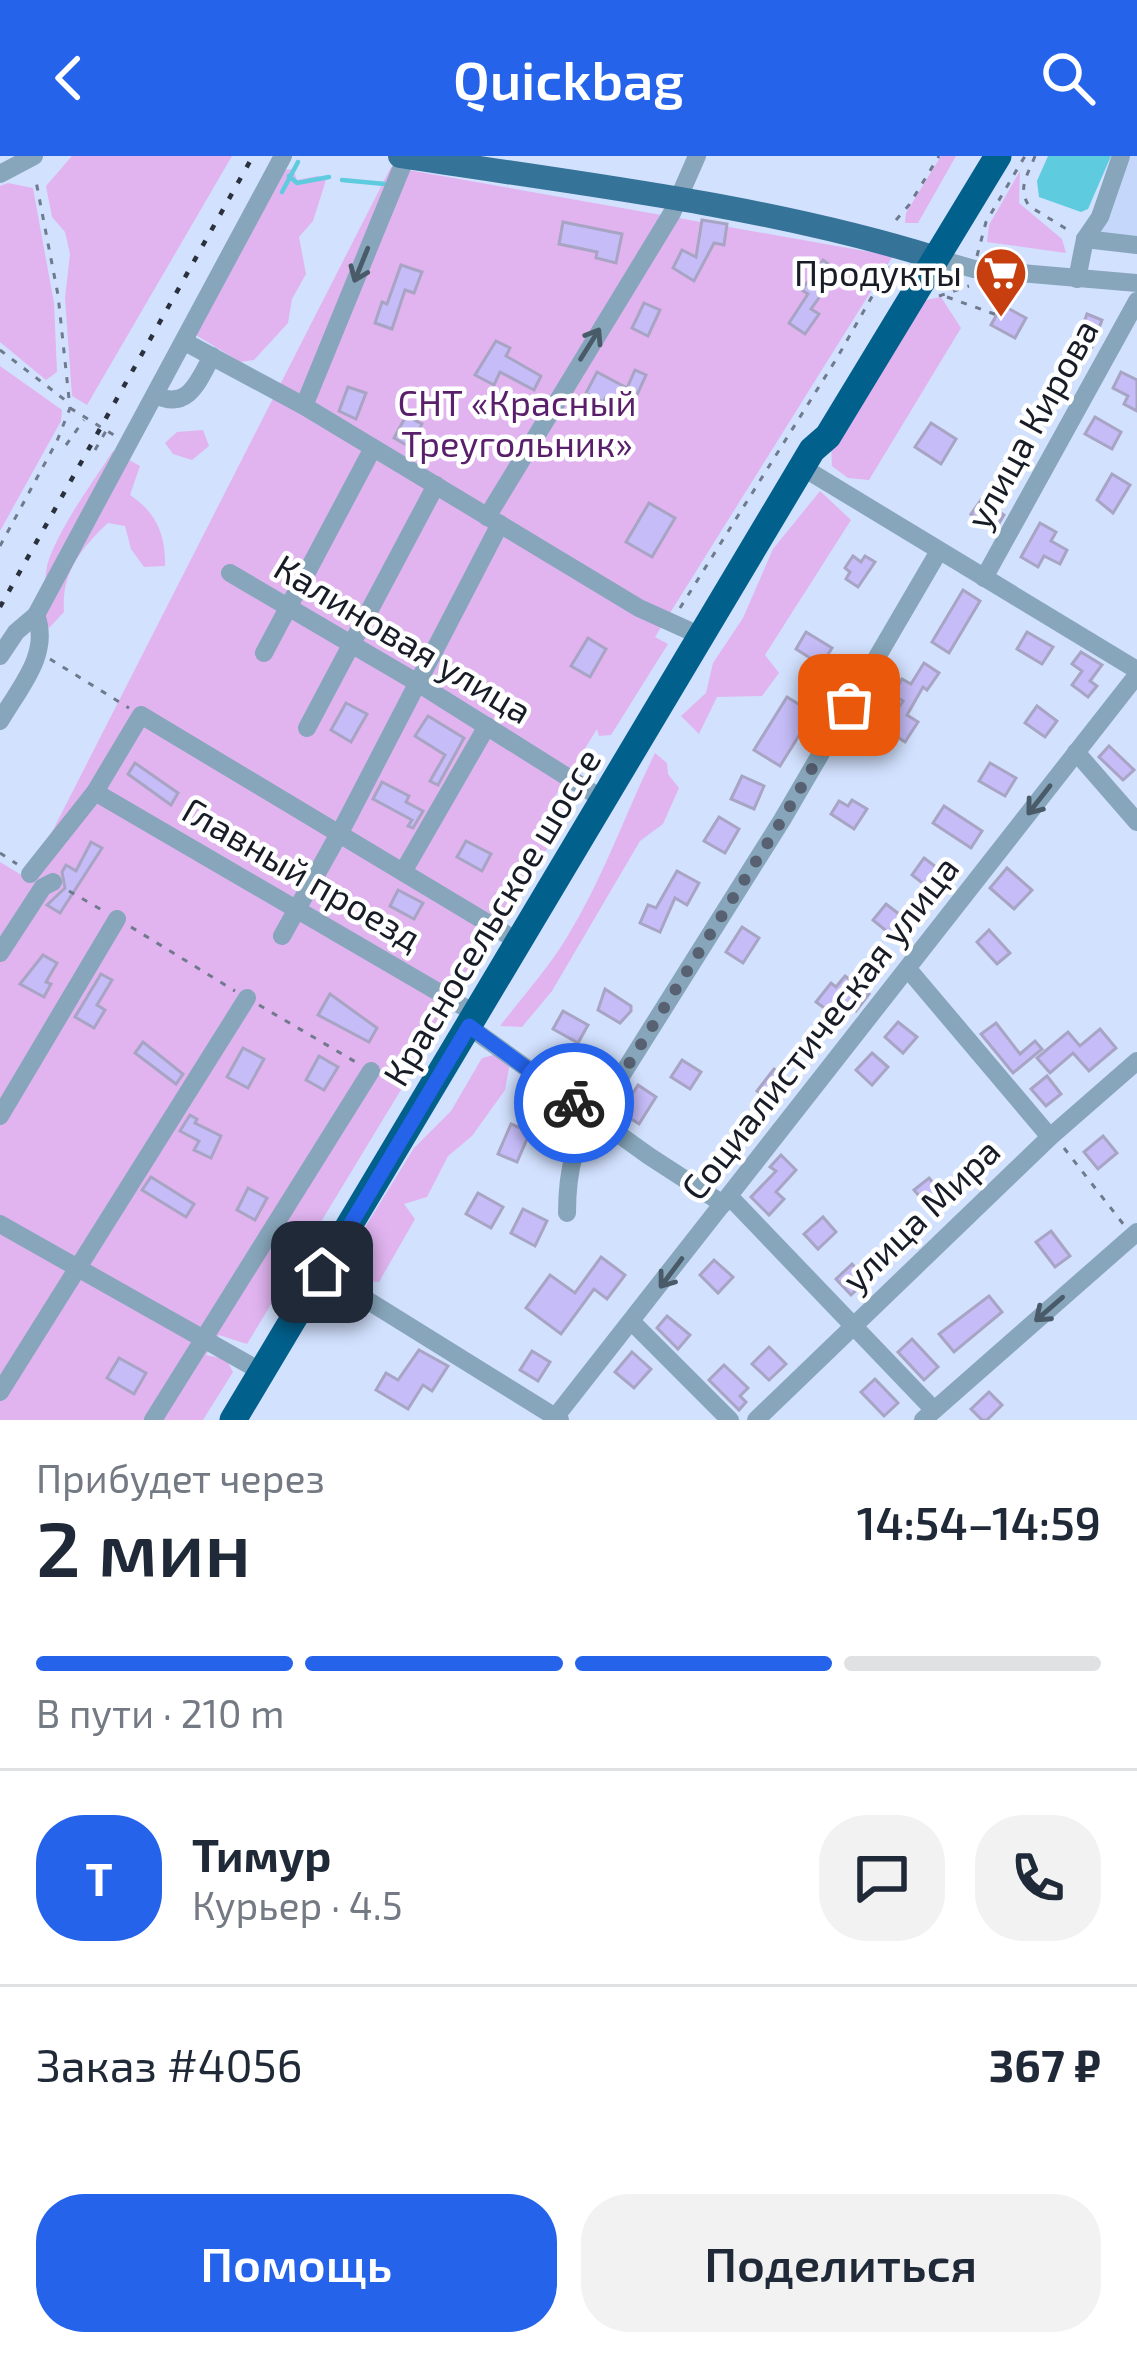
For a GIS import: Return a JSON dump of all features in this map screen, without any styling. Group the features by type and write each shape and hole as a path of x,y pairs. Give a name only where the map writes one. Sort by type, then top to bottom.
{"highway":[{"name":"Красносельское шоссе","path":"233,1420 807,459 828,436 916,255 977,156"},
{"name":"Красносельское шоссе","path":"916,255 998,156"}],"main road":[{"path":"403,156 678,199 821,227 916,255"}],"street":[{"path":"0,174 31,156"},
{"path":"0,656 16,632 36,615 283,156"},
{"path":"304,406 403,156"},
{"path":"282,936 340,834 494,520 678,199 697,156"},
{"path":"1077,279 1084,239 1100,217 1119,165 1137,177"},
{"path":"1084,239 1137,245"},
{"path":"916,255 974,269 1137,283"},
{"name":"улица Кирова","path":"984,578 1137,302"},
{"path":"185,342 304,406 640,608 701,636"},
{"path":"155,395 182,400 212,356"},
{"path":"263,653 373,448"},
{"path":"807,459 939,551 1137,673"},
{"path":"307,728 436,485"},
{"name":"улица Кирова","path":"567,1213 567,1188 590,1115 603,1105 782,820 939,551"},
{"name":"Калиновая улица","path":"230,573 604,800"},
{"path":"0,721 40,652 36,615"},
{"name":"Социалистическая улица","path":"556,1419 1137,673"},
{"path":"30,874 95,792 141,715 519,942"},
{"path":"403,872 487,727"},
{"path":"1076,752 1137,822"},
{"name":"Главный проезд","path":"95,792 472,1020 590,1115 726,1200 853,1326 928,1415"},
{"path":"0,953 43,887 53,882"},
{"path":"0,1116 118,919"},
{"path":"908,969 1050,1137"},
{"path":"0,1392 247,998"},
{"name":"улица Мира","path":"755,1420 1050,1137 1137,1061"},
{"path":"153,1420 371,1071"},
{"path":"0,1225 262,1372"},
{"path":"928,1415 1135,1234"},
{"path":"322,1272 556,1419"},
{"path":"632,1322 730,1420"}],"path":[{"path":"0,546 57,441 70,406 58,295 31,156"},
{"path":"896,220 939,156"},
{"path":"976,257 986,222 1025,156"},
{"path":"1035,156 1022,190 1024,199 1084,239"},
{"path":"671,622 886,272 916,255"},
{"path":"886,272 894,277"},
{"path":"946,297 972,285 973,274"},
{"path":"926,295 997,315"},
{"path":"0,350 85,418 120,438"},
{"path":"66,445 85,418"},
{"path":"95,450 106,430"},
{"path":"40,652 141,715"},
{"path":"0,853 30,874"},
{"path":"53,882 118,919"},
{"path":"1050,1137 1135,1234"}],"shaded area":[{"path":"1048,156 1111,156 1088,209 1081,212 1039,197 1037,181"},
{"path":"1117,156 1137,156 1137,250 1094,245"}],"green space":[{"path":"72,156 232,156 87,405 72,396 65,298 70,254 65,232 52,217 46,186"},
{"path":"941,156 956,156 918,223 905,223 906,213"},
{"name":"СНТ «Красный Треугольник»","path":"391,167 893,256 655,637 668,644 611,735 599,736 597,729 551,803 574,804 247,1344 219,1335 206,1355 226,1359 233,1372 203,1420 0,1420 0,862 28,879"},
{"path":"293,169 297,180 318,176 326,180 313,221 299,237 306,274 292,299 288,323 254,360 240,362 196,335 283,170"},
{"path":"1020,171 1019,203 1062,239 1066,253 987,242 989,225"},
{"path":"0,186 33,188 54,303 57,372 46,380 0,342"},
{"path":"941,297 961,328 869,480 848,478 832,466 831,446 921,301"},
{"path":"0,366 62,410 61,421 0,531"},
{"path":"203,430 209,446 192,460 173,454 165,443 177,432"},
{"path":"113,451 140,466 130,495 158,525 165,566 144,567 131,549 125,526 108,523 74,563 64,612 49,628 40,615 49,559"},
{"path":"820,491 851,520 765,655 779,673 762,696 717,697 699,734 681,716 706,693 713,663 743,618 773,549"},
{"path":"655,753 667,763 668,774 679,788 663,824 640,841 552,991 522,1027 500,1026 580,915"},
{"path":"493,1055 510,1062 505,1090 472,1136 448,1156 427,1197 404,1204 415,1219 379,1282 357,1280 343,1263 414,1148 451,1111 482,1058"}],"building":[{"path":"702,220 727,224 724,245 714,243 694,281 673,268 682,250 696,257"},
{"path":"563,222 622,234 616,263 596,258 597,252 559,244"},
{"path":"823,260 838,271 811,309 819,314 805,334 789,323 808,294 802,290"},
{"path":"401,265 422,272 414,293 405,290 392,329 375,323"},
{"path":"644,303 660,310 648,336 632,328"},
{"path":"1002,305 1026,318 1015,338 991,325"},
{"path":"1087,314 1102,320 1092,347 1077,341"},
{"path":"496,341 510,348 506,356 541,376 534,390 500,372 494,385 475,375"},
{"path":"635,370 646,375 631,408 586,393 597,372 627,388"},
{"path":"1121,372 1137,380 1137,411 1124,404 1128,396 1113,388"},
{"path":"348,387 366,393 356,419 339,411"},
{"path":"406,416 422,424 410,447 394,438"},
{"path":"1095,417 1121,432 1112,449 1085,434"},
{"path":"931,423 956,439 941,464 915,447"},
{"path":"1112,474 1130,485 1113,513 1097,500"},
{"path":"981,500 1004,515 995,530 971,514"},
{"path":"649,503 675,518 652,557 626,542"},
{"path":"1040,523 1056,532 1051,541 1067,550 1060,564 1044,556 1038,567 1021,557"},
{"path":"853,556 861,562 865,556 875,562 858,587 846,579 850,572 845,568"},
{"path":"963,590 980,601 949,653 932,642"},
{"path":"806,632 832,648 821,665 796,649"},
{"path":"1027,632 1053,647 1042,664 1017,649"},
{"path":"588,638 606,649 590,677 571,666"},
{"path":"1081,652 1102,665 1090,681 1097,686 1088,697 1072,685 1082,671 1072,664"},
{"path":"924,663 939,673 927,690 923,687 907,715 918,722 905,742 885,729 903,701 893,695 902,679 911,684"},
{"path":"787,697 813,713 780,766 754,750"},
{"path":"346,703 367,714 351,742 331,730"},
{"path":"1037,706 1057,721 1045,737 1025,723"},
{"path":"428,716 464,738 438,785 430,781 445,755 415,736"},
{"path":"1109,746 1134,770 1123,780 1099,757"},
{"path":"135,763 178,793 171,805 128,774"},
{"path":"990,763 1016,778 1005,796 979,781"},
{"path":"742,776 764,786 754,809 731,799"},
{"path":"382,782 409,796 406,802 423,811 413,828 408,826 412,820 373,799"},
{"path":"852,800 867,809 854,829 831,814 839,801 848,806"},
{"path":"944,806 982,831 971,848 933,823"},
{"path":"719,817 739,829 725,853 704,841"},
{"path":"466,841 491,854 482,871 457,857"},
{"path":"91,842 102,848 60,913 47,905 65,888 62,872 66,865 76,871"},
{"path":"924,858 947,875 934,892 912,875"},
{"path":"1007,868 1032,890 1014,909 990,888"},
{"path":"677,871 699,883 687,905 675,898 660,932 640,923 648,905 656,908"},
{"path":"398,890 423,903 414,919 390,906"},
{"path":"886,904 914,917 896,939 873,920"},
{"path":"742,927 759,938 743,963 726,952"},
{"path":"989,930 1010,953 997,964 977,942"},
{"path":"43,955 57,963 44,997 20,984"},
{"path":"101,974 112,980 97,1005 105,1010 94,1028 75,1017"},
{"path":"845,976 869,994 856,1011 848,1005 838,1018 816,1002 831,983 836,987"},
{"path":"605,989 631,1006 620,1023 598,1010"},
{"path":"330,994 377,1028 369,1042 318,1015"},
{"path":"563,1011 588,1025 578,1043 553,1029"},
{"path":"898,1022 917,1037 903,1053 885,1037"},
{"path":"996,1023 1020,1054 1035,1041 1042,1049 1013,1073 981,1034"},
{"path":"1100,1029 1116,1048 1089,1071 1073,1053 1050,1073 1037,1058 1068,1032 1080,1046"},
{"path":"143,1042 183,1074 176,1084 135,1053"},
{"path":"243,1048 264,1059 248,1088 227,1077"},
{"path":"872,1053 888,1067 872,1085 856,1070"},
{"path":"319,1056 338,1067 324,1090 306,1080"},
{"path":"682,1060 701,1072 690,1089 671,1077"},
{"path":"774,1069 789,1080 772,1102 757,1091"},
{"path":"1047,1076 1061,1094 1046,1106 1031,1089"},
{"path":"638,1085 656,1097 639,1124 621,1112"},
{"path":"190,1115 197,1119 195,1123 221,1136 211,1158 194,1150 199,1141 180,1131"},
{"path":"511,1124 530,1132 517,1162 498,1154"},
{"path":"1103,1136 1117,1153 1098,1169 1084,1152"},
{"path":"781,1155 796,1170 776,1192 784,1199 769,1215 751,1197 776,1171 770,1167"},
{"path":"151,1177 194,1204 186,1217 142,1190"},
{"path":"929,1178 947,1200 933,1212 914,1190"},
{"path":"248,1188 267,1198 255,1220 237,1210"},
{"path":"478,1193 503,1207 491,1228 466,1214"},
{"path":"523,1209 547,1221 535,1246 511,1233"},
{"path":"823,1217 836,1232 818,1249 804,1234"},
{"path":"1051,1231 1070,1256 1055,1267 1036,1242"},
{"path":"601,1257 625,1275 607,1299 594,1289 561,1334 526,1308 550,1275 575,1293"},
{"path":"714,1260 733,1277 718,1293 700,1275"},
{"path":"852,1264 867,1280 851,1295 836,1279"},
{"path":"989,1296 1002,1312 954,1352 939,1334"},
{"path":"667,1316 690,1335 678,1349 657,1328"},
{"path":"912,1339 938,1367 924,1380 898,1352"},
{"path":"769,1347 786,1364 769,1380 752,1364"},
{"path":"419,1350 448,1366 432,1391 423,1385 408,1409 376,1390 386,1373 398,1380"},
{"path":"532,1351 550,1362 538,1381 520,1370"},
{"path":"632,1352 651,1369 634,1388 615,1372"},
{"path":"119,1358 146,1373 134,1394 107,1378"},
{"path":"724,1365 748,1388 740,1396 746,1402 739,1410 709,1380"},
{"path":"875,1379 898,1403 884,1416 861,1392"},
{"path":"989,1392 1002,1405 982,1420 971,1409"}],"waterway":[{"path":"282,192 298,162"},
{"path":"289,176 297,183 329,177"},
{"path":"342,180 385,184"}],"railway":[{"path":"0,607 253,156"}],"way so far":[{"path":"574,1103 590,1115 603,1105 849,705"}],"place":[{"name":"Продукты","path":"1001,319"}],"route":[{"path":"322,1272 469,1026 574,1103"}]}
